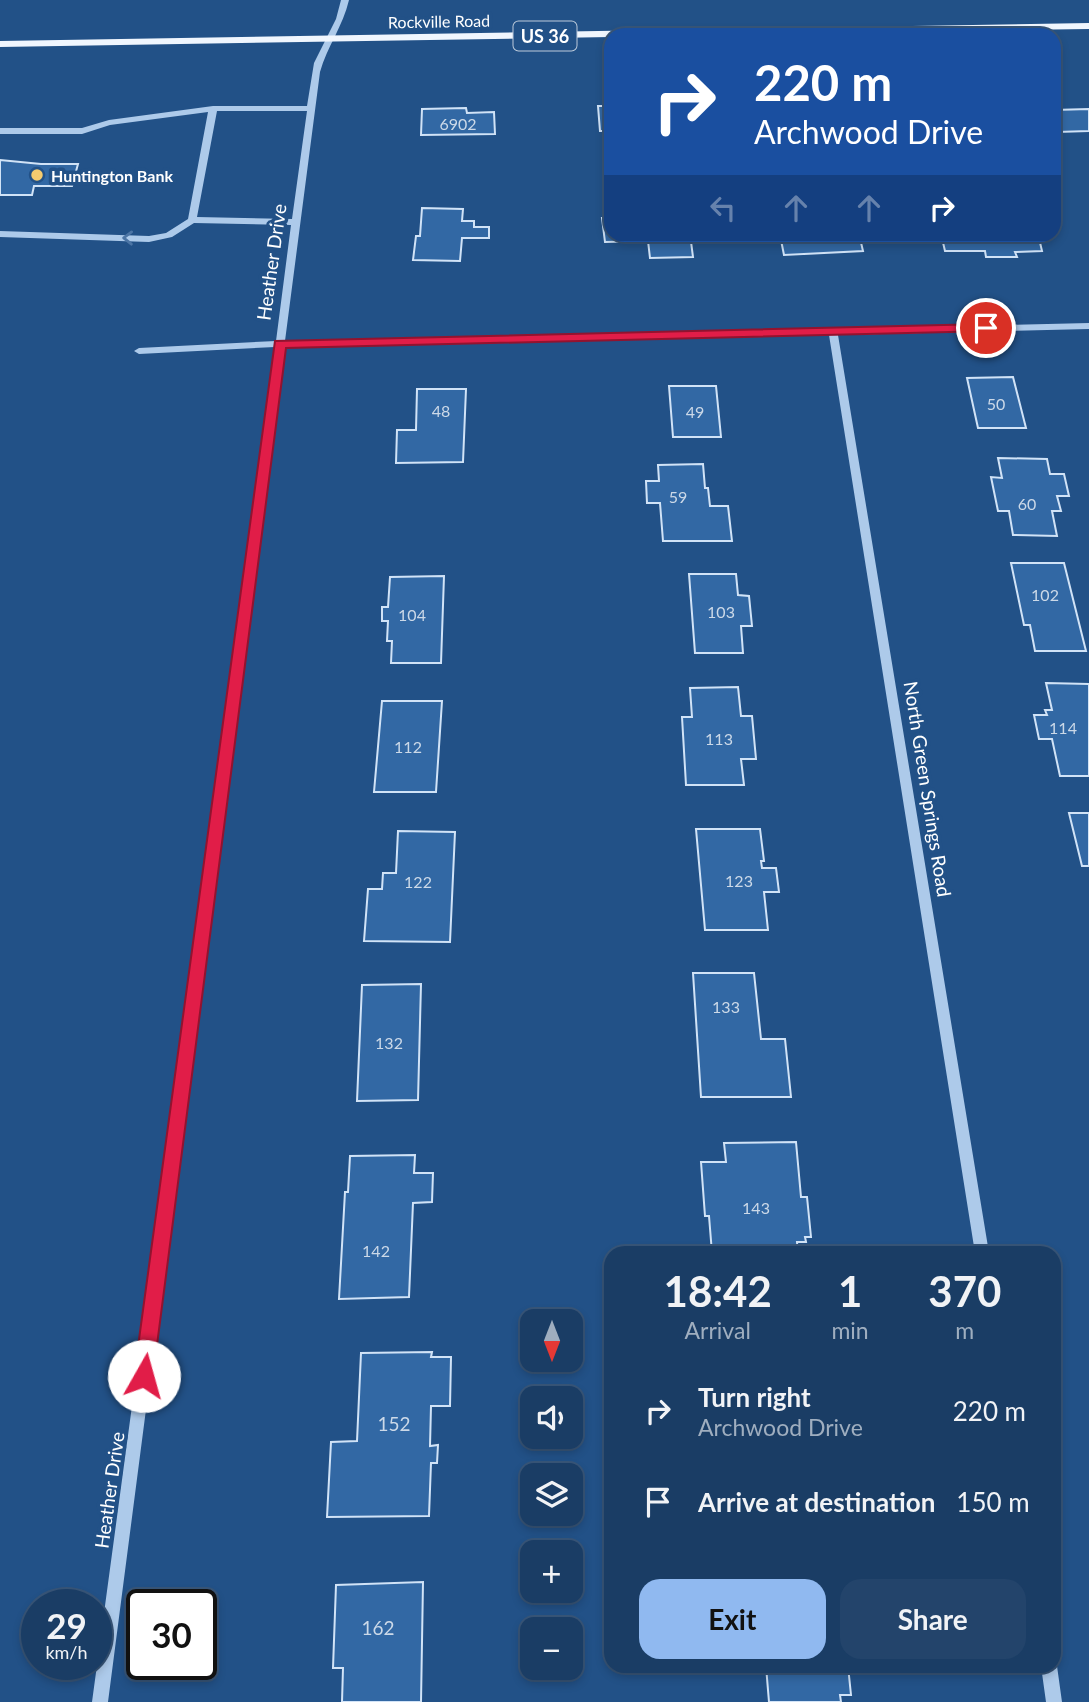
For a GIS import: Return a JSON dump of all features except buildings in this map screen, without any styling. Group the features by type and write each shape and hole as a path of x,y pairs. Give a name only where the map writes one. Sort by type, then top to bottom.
{"main road":[{"name":"Rockville Road","path":"963,28 1089,26"},
{"name":"Rockville Road","path":"0,44 604,34"}],"street":[{"name":"Heather Drive","path":"100,1702 311,107 318,63 342,15 345,0"},
{"path":"0,131 82,131 109,123 213,109 311,107"},
{"path":"192,220 213,109"},
{"path":"0,234 149,239 169,235 192,220 296,222"},
{"path":"139,351 280,344 1089,326"},
{"name":"North Green Springs Road","path":"833,331 981,1246"},
{"path":"1050,1673 1054,1702"}],"place":[{"name":"Huntington Bank","path":"37,175"}],"route":[{"path":"144,1376 280,344 986,328"}]}
